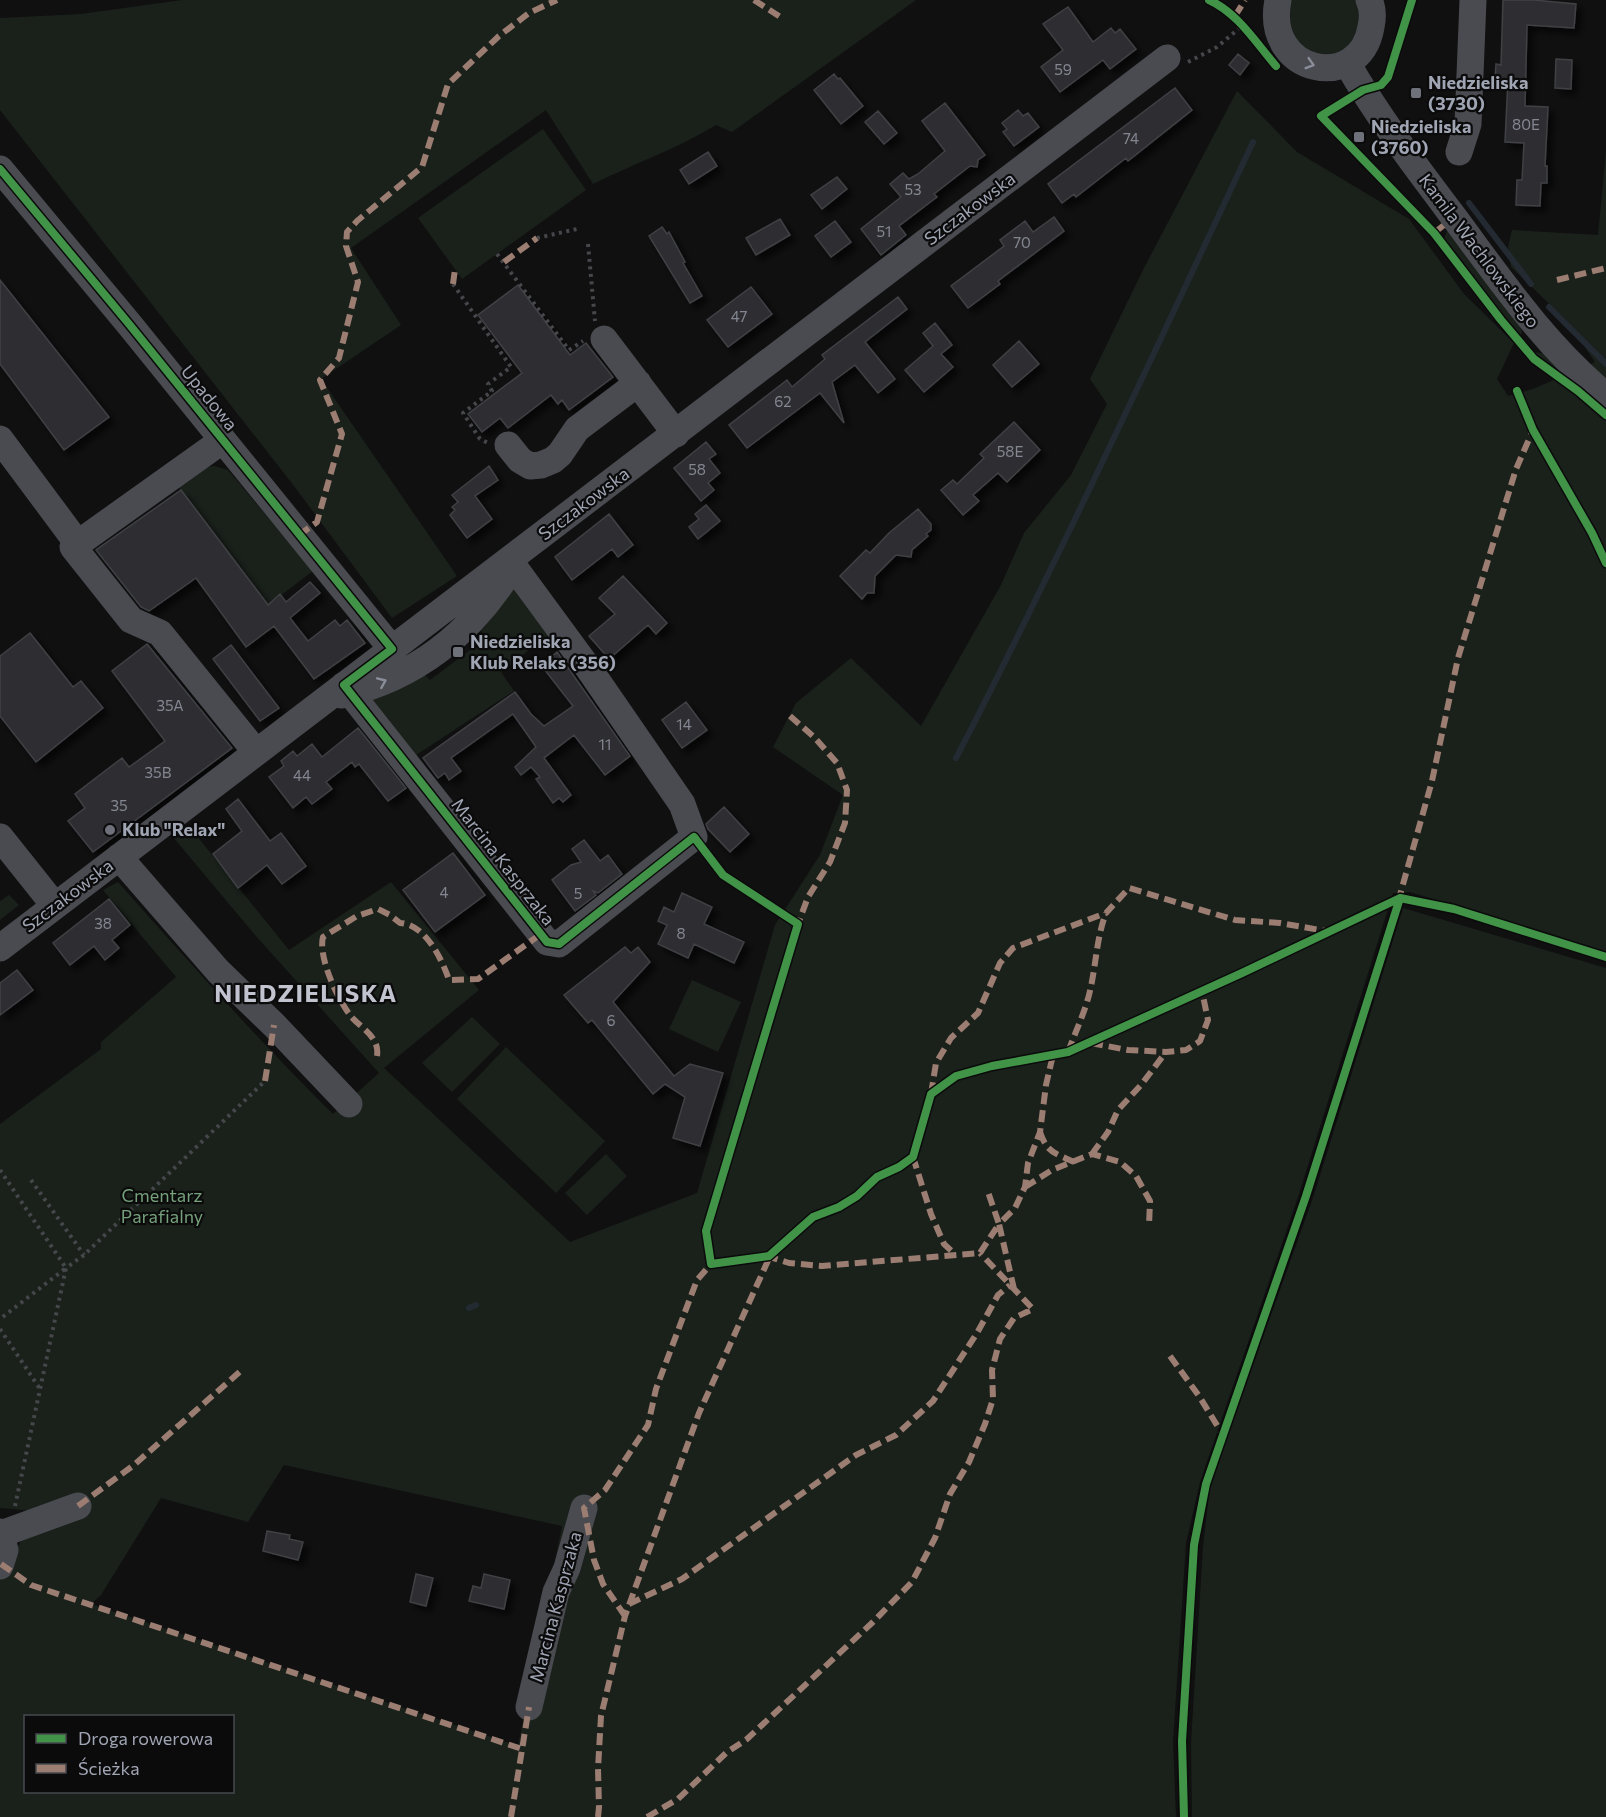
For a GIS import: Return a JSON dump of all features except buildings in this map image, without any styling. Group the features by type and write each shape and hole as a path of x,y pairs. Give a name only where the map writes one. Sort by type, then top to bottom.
{"street":[{"path":"1278,0 1275,13 1276,27 1281,41 1299,60 1329,68 1347,63 1358,55 1370,32 1372,2"},
{"path":"1459,152 1468,124 1473,0"},
{"name":"Szczakowska","path":"0,948 256,752 341,692 392,649 514,559 1167,58"},
{"name":"Kamila Wachlowskiego","path":"1347,63 1411,161 1521,309 1563,357 1606,396"},
{"name":"Upadowa","path":"0,168 392,649"},
{"path":"600,332 676,434"},
{"path":"499,445 530,466 542,465 560,454 577,429 638,383"},
{"path":"0,439 78,544"},
{"path":"223,440 73,547 131,620 160,633 256,752"},
{"path":"341,692 378,684 429,657 467,627 484,609 514,559"},
{"name":"Marcina Kasprzaka","path":"341,692 548,942 559,944 694,837 682,804 514,559"},
{"path":"0,837 55,906"},
{"path":"119,857 218,971 350,1104"},
{"path":"0,1565 5,1550 1,1533 78,1506"},
{"name":"Marcina Kasprzaka","path":"529,1707 556,1592 567,1568 584,1508"}],"path":[{"path":"1235,16 1242,26"},
{"path":"537,238 577,229"},
{"path":"588,244 600,332"},
{"path":"497,254 566,346"},
{"path":"453,284 511,367 488,384 492,391 463,413 480,440 499,445"},
{"path":"0,1318 84,1255 266,1081"},
{"path":"0,1170 66,1268 14,1509 1,1533"},
{"path":"31,1180 84,1255"},
{"path":"0,1329 41,1390"}],"green space":[{"path":"182,0 916,0 732,132 716,125 686,142 593,184 546,110 351,248 401,325 321,379 457,576 392,618 294,486 0,110 0,18 81,14"},
{"path":"1287,0 1362,0 1360,43 1324,61 1289,40"},
{"name":"Cmentarz Parafialny","path":"1237,91 1297,152 1409,219 1464,294 1514,343 1497,379 1508,396 1533,389 1595,362 1568,322 1511,267 1508,247 1512,230 1598,235 1606,151 1606,551 1603,548 1606,554 1606,952 1410,892 1393,893 1299,1194 1200,1482 1186,1543 1173,1742 1176,1817 0,1817 0,1571 8,1556 19,1545 35,1511 0,1508 0,1124 101,1049 101,1042 176,977 103,890 118,882 250,1029 333,1114 379,1073 255,935 173,837 188,825 289,950 391,882 479,990 384,1068 570,1242 697,1193 775,925 820,855 843,795 773,747 796,703 851,658 921,726 1001,585 1024,533 1071,475 1107,404 1090,379 1144,268","holes":["284,1465 562,1526 518,1746 91,1604 101,1595 161,1498 248,1522"]},
{"path":"543,129 586,190 462,279 418,218"},
{"path":"1447,231 1520,324 1522,331 1520,337 1444,239"},
{"path":"1533,351 1544,354 1561,372 1559,373 1542,361"},
{"path":"214,466 228,470 313,571 268,605 177,485 200,468"},
{"path":"529,569 564,623 501,672 514,691 404,763 357,701 425,675 430,680 486,638 481,631"},
{"path":"9,895 19,905 0,920 0,901"},
{"path":"1403,908 1606,968 1606,1817 1192,1817 1191,1743 1203,1547 1210,1485 1313,1198"},
{"path":"692,980 741,1002 718,1052 669,1029"},
{"path":"472,1017 500,1044 452,1092 422,1063"},
{"path":"506,1047 605,1141 556,1193 457,1099"},
{"path":"606,1154 627,1176 587,1215 565,1193"}],"waterway":[{"path":"956,758 1086,496 1253,142"},
{"path":"1469,203 1531,284"},
{"path":"1549,307 1606,364"},
{"path":"469,1308 476,1305"}],"marked path":[{"path":"299,535 317,522 342,434 320,380 339,358 358,282 346,246 347,232 422,167 448,84 499,36 529,13 557,0"},
{"path":"754,0 782,18"},
{"path":"1235,16 1245,0"},
{"path":"1434,233 1454,217"},
{"path":"504,262 537,238"},
{"path":"1557,280 1606,268"},
{"path":"453,284 455,269"},
{"path":"1398,902 1432,781 1458,658 1516,469 1533,430"},
{"path":"790,716 814,737 837,763 847,790 845,823 830,862 808,897 798,924"},
{"path":"931,1094 936,1063 951,1038 978,1013 1000,963 1013,948 1106,913 1129,888 1235,920 1280,923 1326,931"},
{"path":"377,1056 377,1049 372,1038 350,1015 334,988 323,955 323,937 357,916 378,909 400,923 417,929 425,936 442,962 449,980 478,979 541,934"},
{"path":"1068,1052 1089,995 1100,933 1106,913"},
{"path":"1091,1043 1128,1050 1166,1052 1186,1050 1200,1041 1208,1020 1202,991"},
{"path":"265,1081 274,1025"},
{"path":"1092,1154 1108,1132 1118,1110 1166,1052"},
{"path":"1014,1289 999,1224 1015,1208 1025,1187 1028,1163 1040,1132 1046,1085 1053,1055"},
{"path":"1040,1132 1049,1148 1074,1162"},
{"path":"1025,1187 1052,1170 1092,1154 1120,1162 1136,1176 1150,1201 1149,1226"},
{"path":"913,1157 931,1214 944,1244 955,1254"},
{"path":"766,1256 789,1263 822,1266 980,1253 999,1224 988,1192"},
{"path":"647,1817 678,1799 726,1753 747,1739 873,1622 912,1582 935,1538 950,1494 969,1462 985,1424 993,1399 992,1370 1000,1339 1014,1318 1033,1309 980,1253"},
{"path":"598,1817 601,1716 625,1616 699,1413 771,1254"},
{"path":"625,1616 603,1584 594,1560 584,1508 605,1490 648,1425 656,1389 697,1280 711,1264"},
{"path":"629,1604 682,1579 856,1455 896,1435 933,1401 977,1333 998,1295 1010,1285"},
{"path":"1170,1356 1223,1435"},
{"path":"78,1506 134,1465 243,1369"},
{"path":"1,1564 31,1585 522,1749"},
{"path":"511,1817 529,1707"}],"cycle path":[{"path":"1209,0 1238,21 1276,66"},
{"path":"1412,0 1388,77 1381,85 1363,90 1321,116 1434,233 1534,359 1606,415"},
{"path":"0,169 129,324 392,649 344,685 547,942 559,944 694,837 723,875 798,924 706,1231 711,1264 769,1256 813,1217 839,1207 857,1196 877,1177 899,1167 913,1157 931,1094 956,1076 992,1066 1068,1052 1400,898 1454,909 1606,957"},
{"path":"1517,391 1533,430 1592,533 1606,563"},
{"path":"1184,1817 1182,1741 1194,1545 1206,1484 1306,1196 1400,898"}],"place":[{"name":"Niedzieliska (3730)","path":"1416,93"},
{"name":"Niedzieliska (3760)","path":"1359,137"},
{"name":"Niedzieliska Klub Relaks (356)","path":"458,652"},
{"name":"Klub \"Relax\"","path":"110,830"}],"district":[{"name":"NIEDZIELISKA","path":"306,994"}]}
